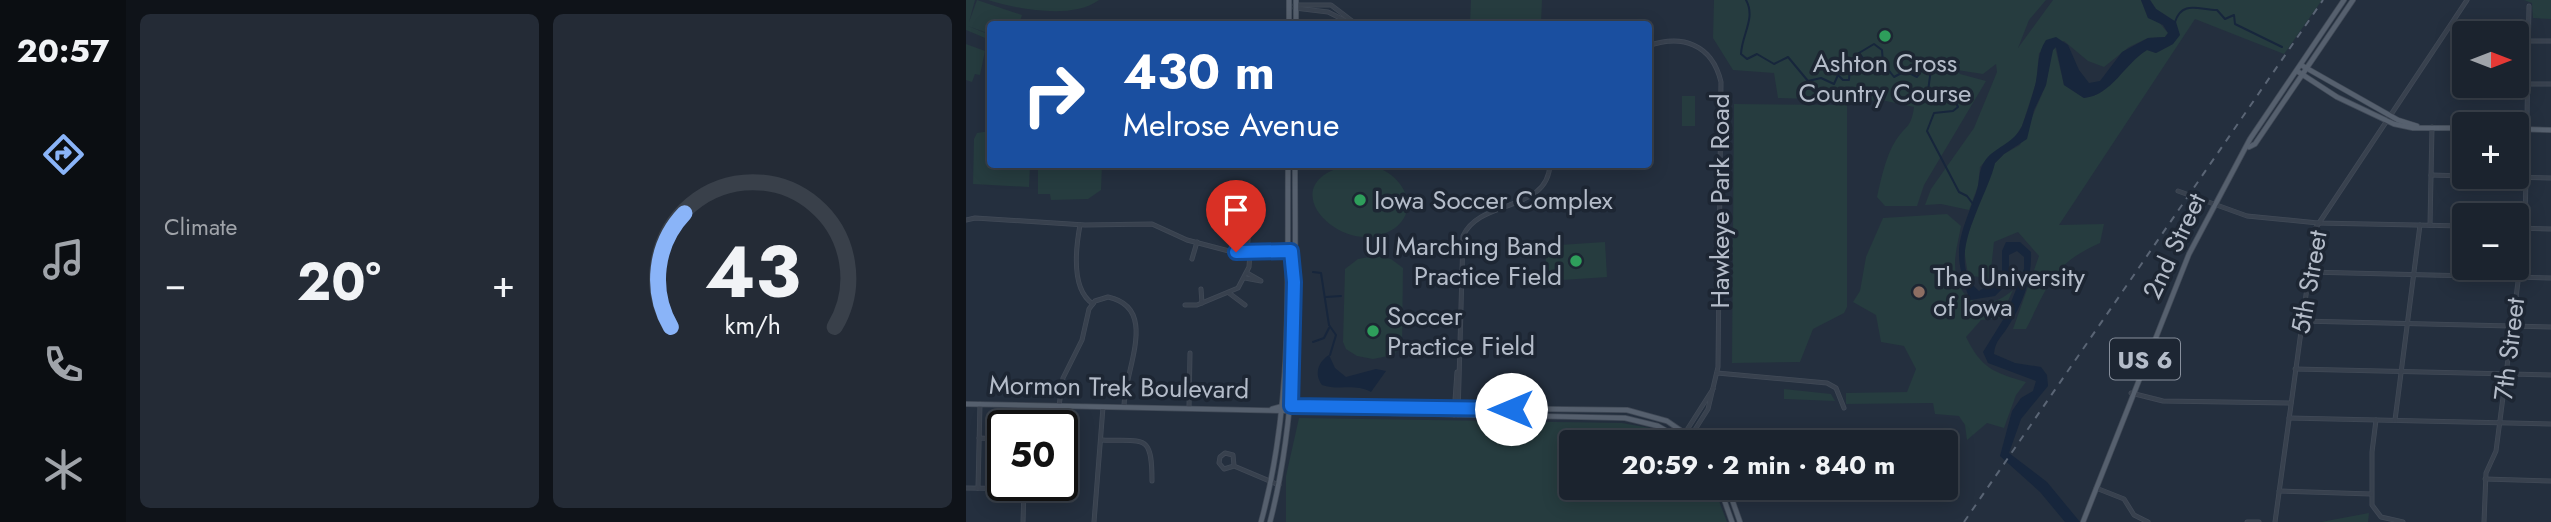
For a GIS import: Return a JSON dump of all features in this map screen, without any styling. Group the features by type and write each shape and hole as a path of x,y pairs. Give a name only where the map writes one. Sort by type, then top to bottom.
{"main road":[{"path":"1289,0 1289,21"},
{"name":"2nd Street","path":"2084,519 2131,393 2182,270 2214,205 2250,139 2344,0"},
{"name":"2nd Street","path":"2248,147 2255,144 2353,0"},
{"path":"1296,2 1296,21"},
{"path":"2301,65 2409,125 2452,128"},
{"path":"2297,71 2337,97 2387,121 2407,128 2432,127"},
{"path":"2529,129 2551,130"},
{"path":"1270,522 1279,485 1291,406 1294,282 1288,168"},
{"path":"1261,522 1271,483 1282,410 1295,168"},
{"name":"Mormon Trek Boulevard","path":"966,404 1271,409 1290,413 1625,418 1652,423 1665,430"},
{"name":"Mormon Trek Boulevard","path":"1282,410 1291,406 1627,410 1656,416 1682,430"},
{"path":"1724,500 1732,522"},
{"path":"1732,500 1740,522"}],"street":[{"name":"5th Street","path":"2275,522 2307,272 2318,223 2467,0"},
{"path":"1296,2 1331,5 1350,21"},
{"name":"7th Street","path":"2529,6 2529,21"},
{"path":"1296,10 1328,12 1348,21"},
{"name":"Hawkeye Park Road","path":"1652,45 1672,39 1695,44 1712,60 1721,82 1717,373 1708,409 1692,430"},
{"path":"2529,41 2551,41"},
{"path":"2529,84 2551,84"},
{"path":"2430,225 2432,127"},
{"path":"1456,415 1461,247 1464,233 1479,218 1539,191 1549,176 1550,168"},
{"path":"2431,175 2452,176"},
{"path":"2529,177 2551,178"},
{"path":"2178,191 2241,215 2318,223 2452,226"},
{"path":"1185,305 1202,303 1238,288 1246,274 1250,217 1246,214 1233,218 1237,225 1249,223"},
{"path":"966,220 1034,219 1080,225 1152,224 1196,242 1229,251 1291,251"},
{"path":"1080,225 1077,251 1079,283 1086,298 1093,304"},
{"path":"2395,420 2420,225"},
{"path":"2529,228 2551,229"},
{"path":"1192,259 1196,242"},
{"path":"2307,272 2452,275"},
{"path":"2529,277 2551,278"},
{"name":"7th Street","path":"2484,522 2485,479 2496,451 2519,280"},
{"path":"1201,289 1202,303"},
{"path":"1228,293 1245,305"},
{"path":"1059,406 1063,378 1080,346 1093,304 1102,298 1117,299 1130,307 1137,319 1124,407"},
{"path":"2301,321 2551,327"},
{"path":"1189,408 1190,353"},
{"path":"2295,369 2551,375"},
{"path":"1717,373 1827,383 1836,388 1844,408"},
{"path":"2131,393 2163,401 2291,403"},
{"path":"978,488 980,404"},
{"path":"1094,522 1103,407"},
{"path":"2289,418 2551,424"},
{"path":"2376,420 2372,505 2378,514 2403,522"},
{"path":"979,438 987,438"},
{"path":"1102,440 1136,440 1146,444 1152,453 1152,481"},
{"path":"1234,466 1233,455 1225,453 1220,457 1219,463 1224,469 1234,466 1279,485"},
{"path":"2485,479 2551,481"},
{"path":"966,488 987,488"},
{"path":"2096,488 2124,499 2134,515 2148,522"},
{"path":"2279,491 2371,494"},
{"path":"1023,522 1024,501"},
{"path":"2247,522 2259,522"}],"green space":[{"path":"966,0 975,0 969,22 977,0 1022,15 1020,21 987,21 987,33 968,26 987,34 987,39 966,30"},
{"path":"988,0 1099,0 1074,10 1044,11"},
{"path":"1471,0 1542,0 1541,21 1470,21"},
{"path":"1714,0 2046,0 2029,20 2018,48 2053,0 2141,0 2148,18 2157,20 2168,33 2165,37 2148,38 2129,47 2104,67 2088,61 2064,41 2039,53 2036,83 2022,126 2013,140 1993,153 1980,167 1978,186 1969,210 1941,204 1925,205 1931,189 1974,128 1997,72 1996,64 1983,74 1957,70 1960,74 1986,81 1924,185 1917,206 1885,206 1877,197 1884,167 1892,146 1910,122 1914,107 1886,101 1778,98 1774,73 1733,70 1713,38"},
{"path":"2150,0 2322,0 2284,54 2195,19 2059,225 2104,224 2100,243 2071,259 2054,277 2026,329 2013,329 2039,256 2018,232 1994,242 1990,279 1968,275 1964,249 1995,163 2020,145 2046,85 2051,53 2055,47 2064,85 2084,98 2094,96 2110,85 2147,50 2156,53 2173,44 2176,22 2156,9"},
{"path":"2524,0 2551,0 2551,19 2533,18 2532,3"},
{"path":"966,44 985,51 980,75 975,74 972,82 966,80"},
{"path":"1682,96 1695,96 1695,126 1682,126"},
{"path":"1734,104 1847,105 1847,307 1844,313 1813,329 1800,362 1732,363"},
{"path":"987,131 987,168 1030,168 1029,187 973,184 974,139 977,133"},
{"path":"1038,168 1102,168 1101,190 1088,199 1051,200 1050,194 1038,194"},
{"name":"Iowa Soccer Complex","path":"1341,168 1378,168 1387,172 1402,187 1406,196 1406,215 1390,231 1371,237 1352,235 1334,227 1321,215 1313,201 1314,187 1325,174"},
{"path":"1947,214 1961,226 1955,264 1960,288 1966,296 1973,301 1992,302 2013,290 2000,318 1981,320 1966,337 1983,363 2026,382 2016,395 2004,428 1987,423 1967,440 1965,425 1959,416 1935,414 1933,403 1846,404 1846,393 1907,392 1916,369 1904,346 1881,342 1876,315 1853,302 1860,291 1866,257 1883,218"},
{"name":"UI Marching Band Practice Field","path":"1605,242 1607,277 1547,281 1545,246"},
{"path":"1375,256 1391,259 1403,268 1402,347 1393,355 1373,359 1357,356 1346,349 1343,342 1345,269 1358,259"},
{"path":"1784,389 1831,394 1835,401 1784,399"},
{"path":"1299,418 1622,423 1654,430 1559,430 1559,500 1719,500 1727,522 1286,522 1286,476"},
{"path":"2369,513 2368,522 2321,522"}],"water":[{"path":"2141,0 2150,0 2156,9 2176,22 2180,35 2173,44 2156,53 2147,50 2110,85 2094,96 2084,98 2064,85 2056,47 2027,139 1995,163 1966,246 1965,263 1969,278 1979,291 2002,276 2002,251 2006,242 2020,242 2031,252 2030,272 2022,299 1994,354 2015,363 2041,367 2047,375 2048,386 2021,419 2009,453 2047,482 2080,522 2065,522 2040,492 2000,456 2012,411 2021,398 2033,391 2036,381 1988,363 1983,352 2006,315 2024,269 2024,257 2017,251 2009,255 2009,282 1995,296 1970,300 1961,269 1959,245 1984,162 2015,136 2022,126 2046,40 2056,37 2068,45 2079,70 2089,83 2100,81 2122,52 2148,38 2165,37 2168,33 2163,25 2148,18"},
{"path":"1329,355 1335,368 1346,377 1376,369 1386,371 1371,392 1359,388 1322,385 1318,368"}],"waterway":[{"path":"1746,0 1750,13 1741,54 1747,59 1757,54 1774,64 1788,57 1808,81 1821,78 1834,84 1838,75 1843,80 1849,80 1850,67 1861,68 1867,63 1859,53 1874,44 1882,50 1883,63 1894,77 1905,71 1917,77 1924,67 1931,69 1928,91 1933,99 1950,89 1958,107 1953,111 1934,113 1927,131 1959,192 1967,196 1973,204"},
{"path":"2175,22 2178,15 2187,9 2217,10 2225,19 2234,15 2235,24 2282,47"},
{"path":"1313,272 1321,273 1329,325 1336,335 1330,355"},
{"path":"1326,297 1341,296"},
{"path":"1313,342 1324,338 1329,328"}],"railway":[{"path":"1964,522 2323,0"}],"place":[{"name":"Ashton Cross Country Course","path":"1885,36"},
{"name":"Iowa Soccer Complex","path":"1360,200"},
{"name":"UI Marching Band Practice Field","path":"1576,261"},
{"name":"The University of Iowa","path":"1919,292"},
{"name":"Soccer Practice Field","path":"1373,331"}],"route":[{"path":"1236,252 1291,251 1294,282 1291,406 1511,409"}]}
